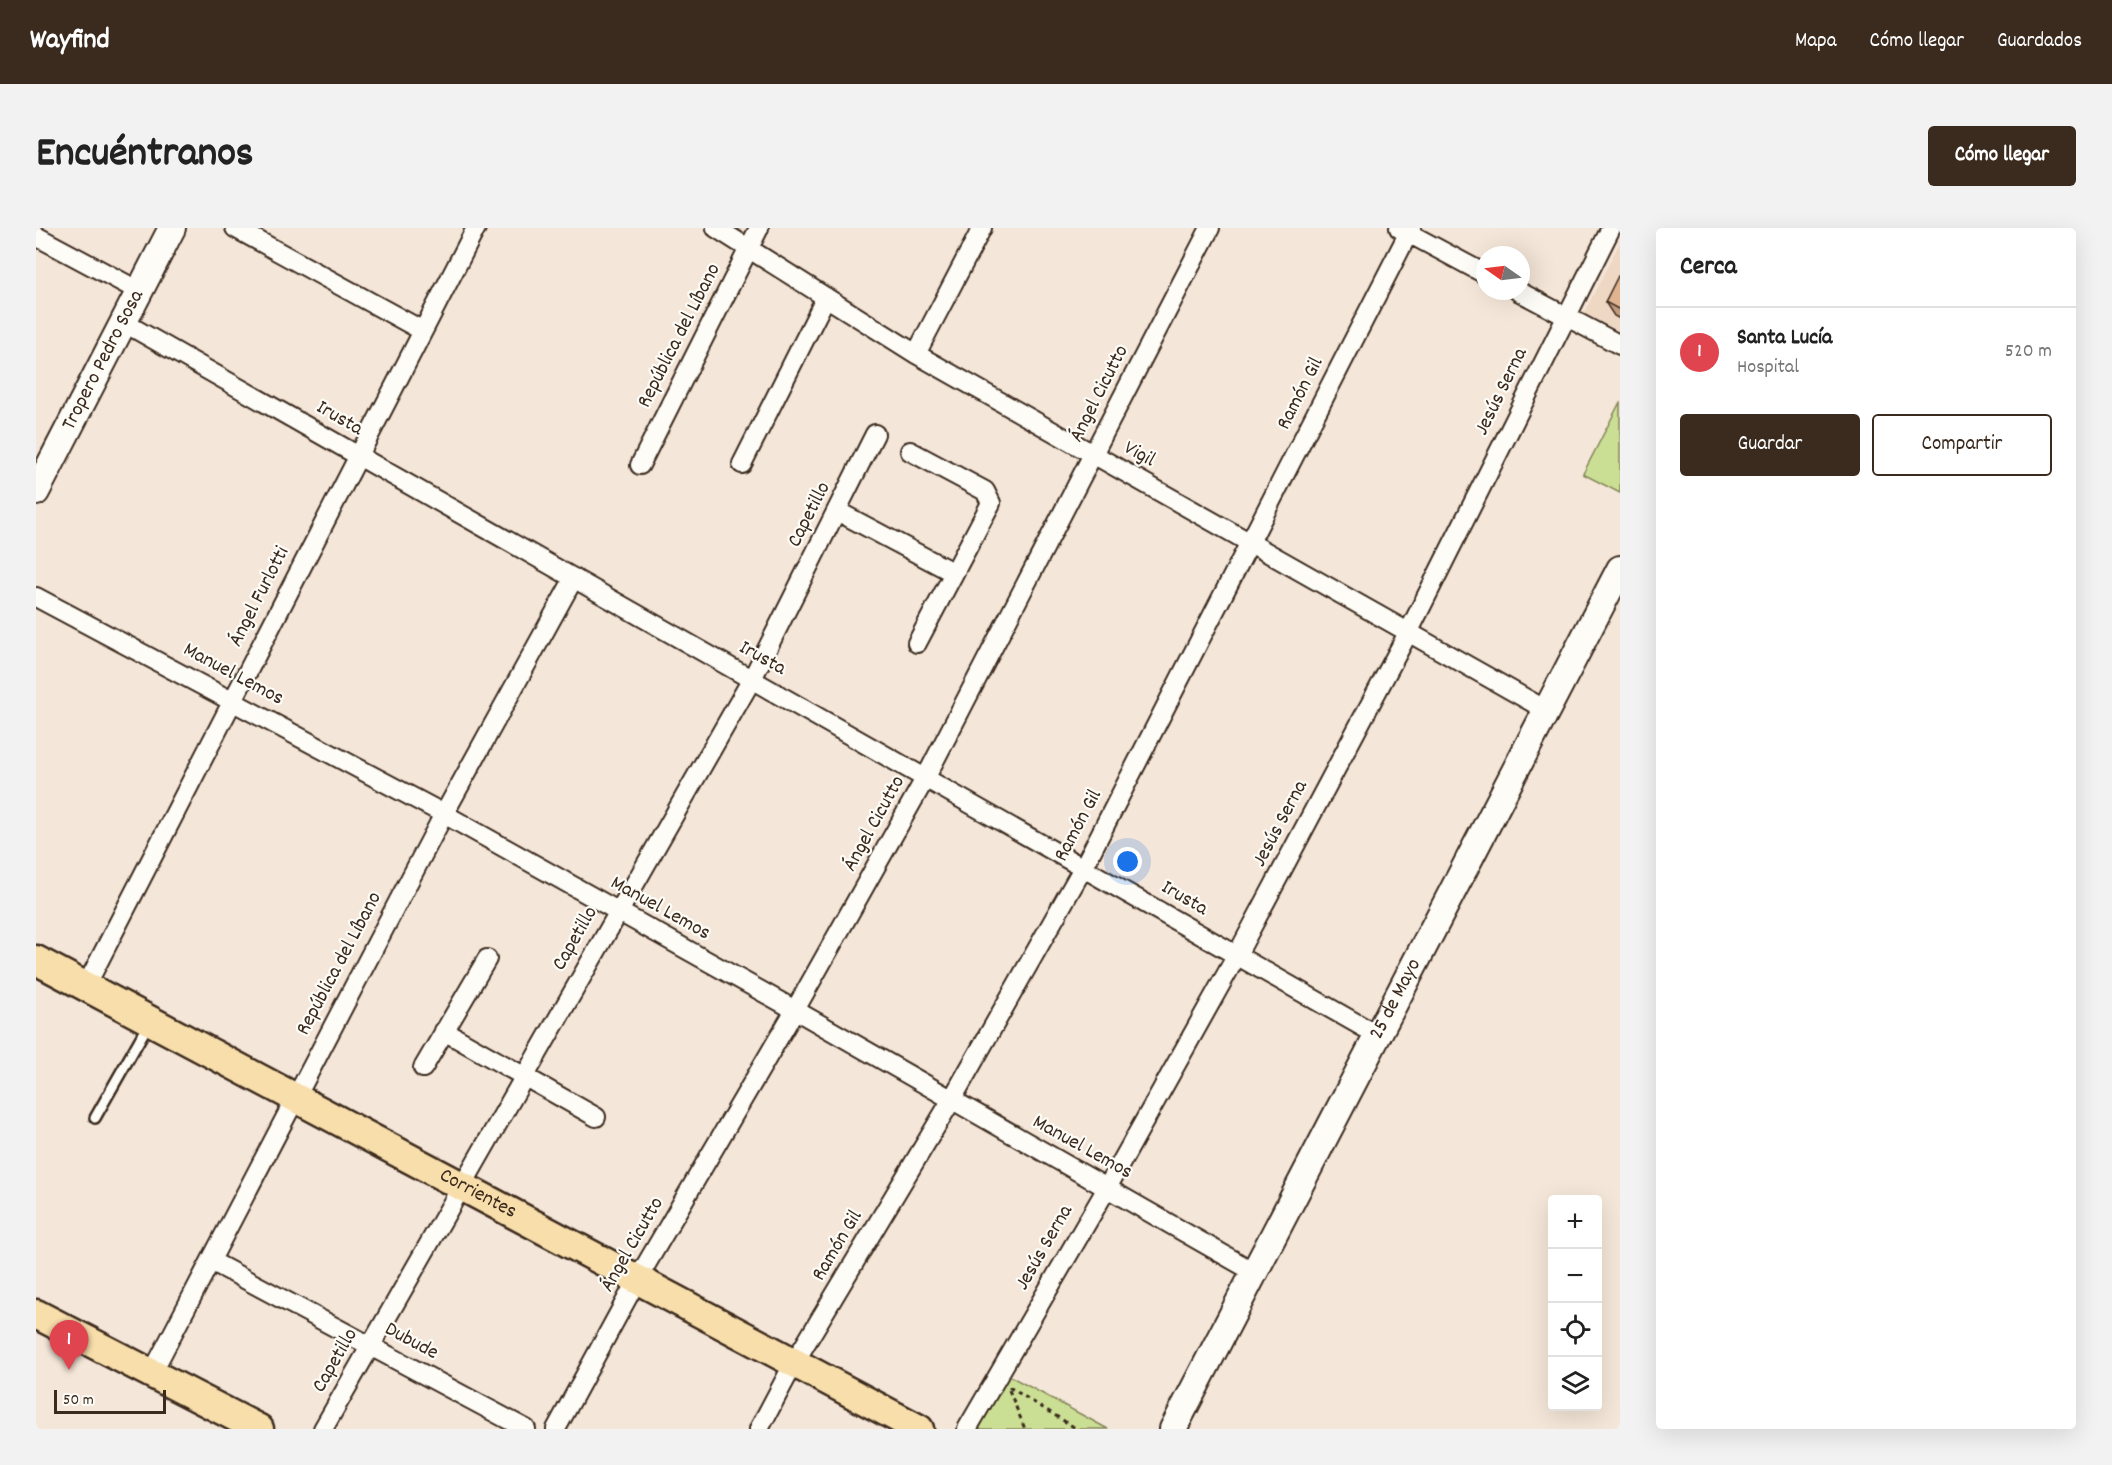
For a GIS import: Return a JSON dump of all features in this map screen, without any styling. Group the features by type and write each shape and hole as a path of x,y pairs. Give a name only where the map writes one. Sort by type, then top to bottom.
{"main road":[{"name":"Corrientes","path":"36,960 919,1429"},
{"path":"36,1314 259,1429"}],"street":[{"name":"Tropero Pedro Sosa","path":"36,492 172,228"},
{"path":"235,228 423,331"},
{"name":"Ángel Furlotti","path":"86,986 476,228"},
{"name":"Vigil","path":"717,228 916,354 1546,710"},
{"name":"República del Líbano","path":"640,465 759,228"},
{"path":"916,354 982,228"},
{"name":"Ángel Cicutto","path":"556,1429 637,1280 795,1010 926,777 1210,228"},
{"name":"Jesús Serna","path":"967,1429 1107,1188 1237,955 1408,633 1611,228"},
{"path":"1406,230 1476,269"},
{"name":"Ramón Gil","path":"759,1429 794,1363 951,1101 1083,868 1406,230"},
{"path":"36,236 140,291"},
{"path":"742,464 826,297"},
{"path":"1530,297 1620,345"},
{"name":"Irusta","path":"123,322 1377,1035"},
{"name":"Capetillo","path":"323,1429 752,679 875,434"},
{"path":"910,451 985,490 991,503 917,643"},
{"path":"837,511 954,573"},
{"name":"25 de Mayo","path":"1173,1429 1620,569"},
{"name":"República del Líbano","path":"152,1373 444,814 574,578"},
{"name":"Manuel Lemos","path":"36,597 444,814 795,1010 1254,1272"},
{"path":"423,1068 487,959"},
{"path":"444,1032 596,1117"},
{"name":"Dubude","path":"210,1261 526,1429"}],"lane":[{"path":"95,1118 150,1021"}],"path":[{"path":"1024,1429 1007,1386 1071,1428 1077,1429"}],"shaded area":[{"path":"1620,242 1620,332 1584,313"}],"green space":[{"path":"1620,402 1620,493 1583,474"},
{"path":"1006,1374 1108,1429 976,1429"}],"building":[{"path":"1618,276 1620,277 1620,310 1605,302"}],"place":[{"name":"Santa Lucía","path":"69,1370"}]}
